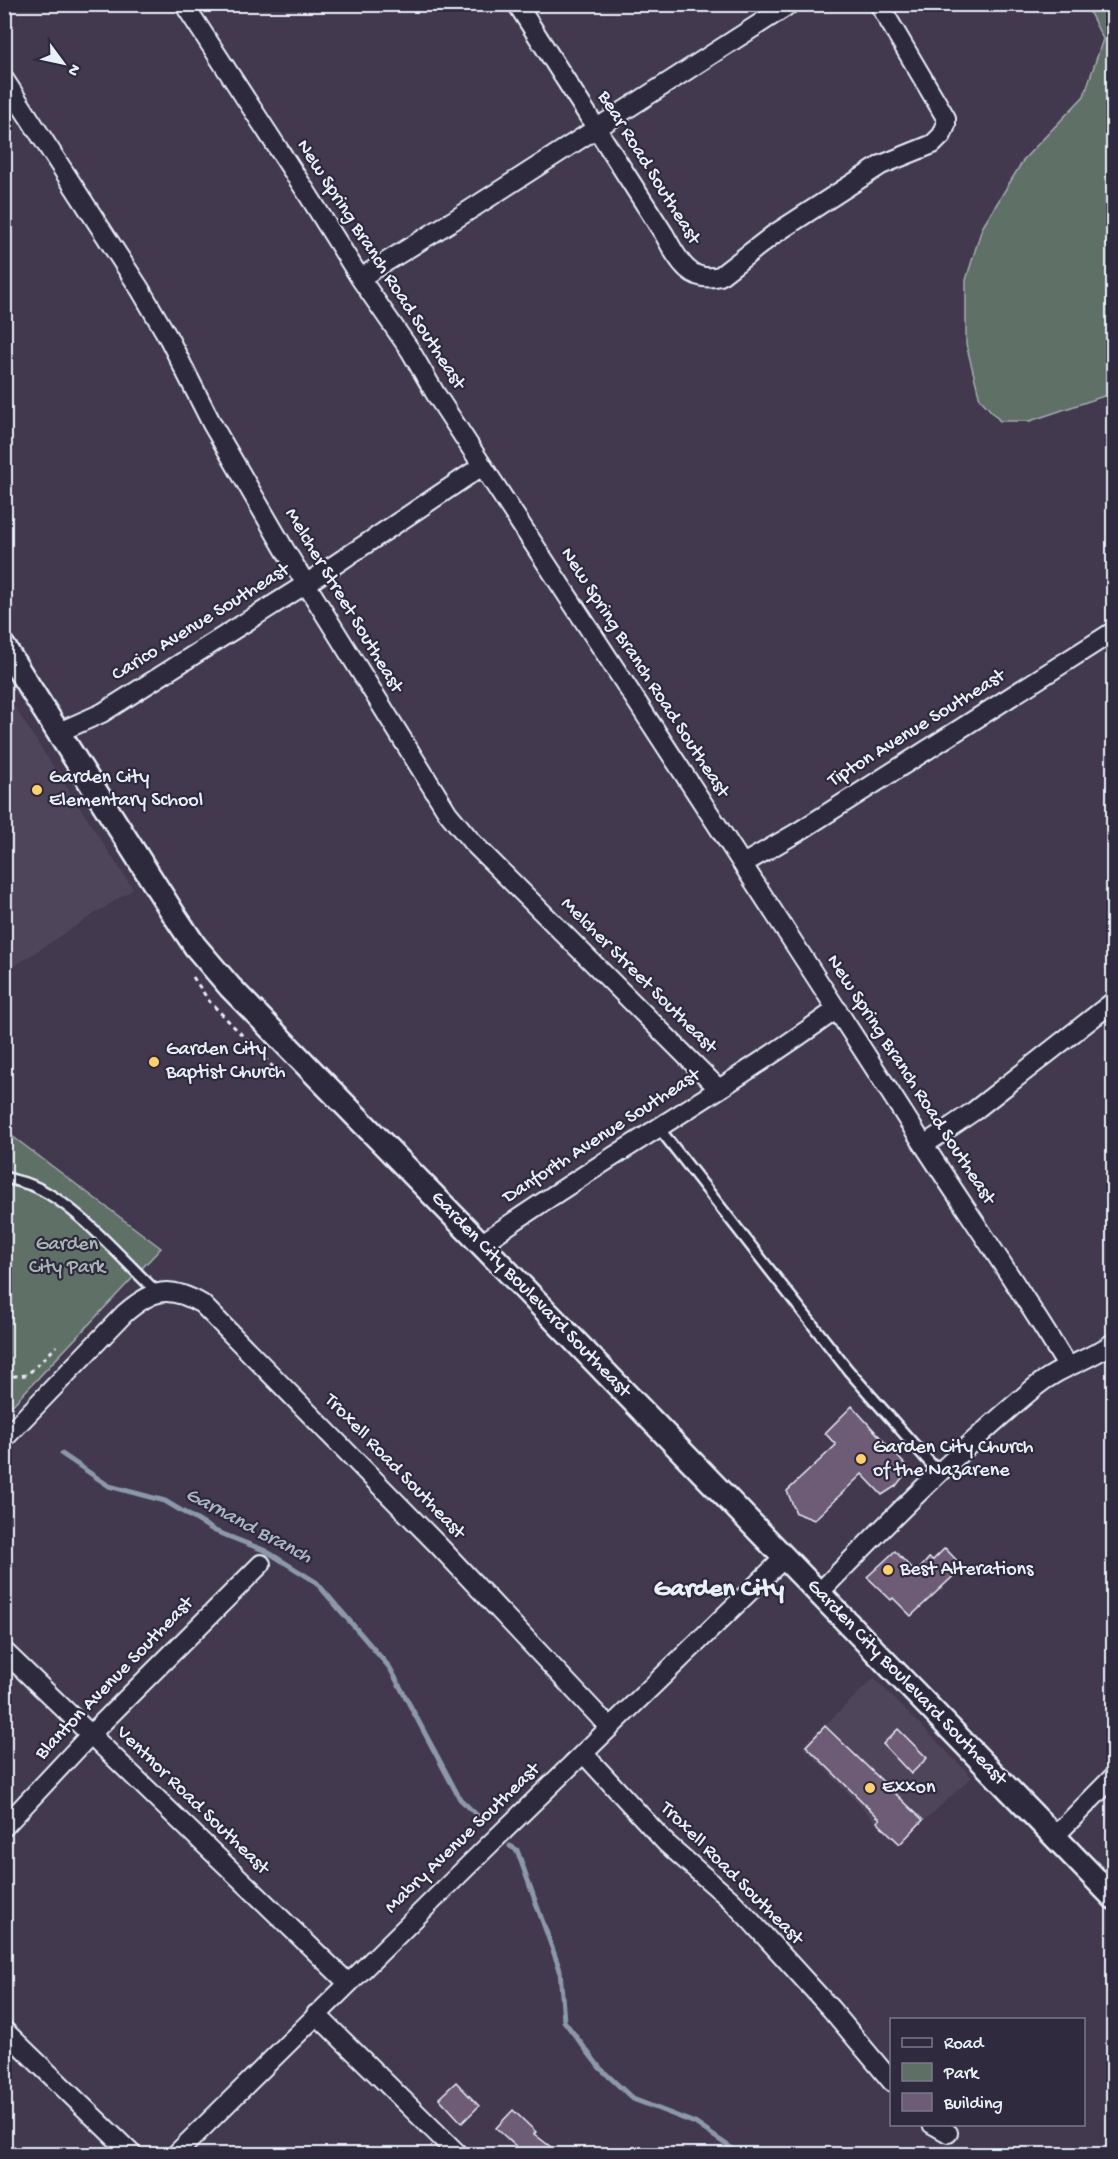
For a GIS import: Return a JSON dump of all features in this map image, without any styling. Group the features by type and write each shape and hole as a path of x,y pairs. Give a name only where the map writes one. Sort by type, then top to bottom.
{"street":[{"name":"New Spring Branch Road Southeast","path":"184,4 360,278 410,350 482,466 1030,1304 1067,1366"},
{"name":"Bear Road Southeast","path":"517,4 677,258 685,268 699,277 709,278 720,276 773,235 881,165 933,144 942,135 946,118 879,4"},
{"path":"360,278 790,4"},
{"name":"Melcher Street Southeast","path":"4,78 140,289 212,424 306,584 448,813 472,842 719,1089"},
{"name":"Carico Avenue Southeast","path":"59,732 102,713 306,584 482,466"},
{"name":"Tipton Avenue Southeast","path":"743,864 798,832 1113,631"},
{"name":"Garden City Boulevard Southeast","path":"4,647 195,946 230,987 1113,1898"},
{"path":"924,1145 974,1111 1113,1001"},
{"name":"Danforth Avenue Southeast","path":"481,1244 837,1009"},
{"name":"Troxell Road Southeast","path":"158,1293 173,1292 189,1296 202,1304 423,1528 610,1728"},
{"path":"4,1439 125,1313 143,1298 158,1293"},
{"path":"818,1594 939,1473 1036,1386 1067,1366 1105,1349 1113,1342"},
{"name":"Mabry Avenue Southeast","path":"176,2154 316,2014 784,1558"},
{"name":"Blanton Avenue Southeast","path":"4,1827 91,1734 261,1564"},
{"name":"Ventnor Road Southeast","path":"4,1652 348,1983"},
{"name":"Troxell Road Southeast","path":"584,1754 666,1843 731,1900 750,1920 831,2009 890,2081"},
{"path":"1054,1837 1113,1776"},
{"path":"316,2014 458,2154"},
{"path":"4,2030 132,2154"}],"lane":[{"path":"658,1126 848,1370 939,1473"},
{"path":"4,1177 33,1186 66,1207 158,1293"}],"path":[{"path":"194,979 209,1002 246,1039"},
{"path":"4,1377 27,1375 57,1346"}],"shaded area":[{"name":"Garden City Elementary School","path":"4,691 133,889 5,972 4,972"},
{"path":"874,1678 972,1777 898,1845 803,1746"}],"green space":[{"path":"1086,5 1113,5 1113,393 1030,421 1000,421 980,399 966,344 966,280 982,228 1024,159 1084,96 1103,39"},
{"name":"Garden City Park","path":"4,1130 161,1248 5,1413 4,1413"}],"building":[{"name":"Garden City Church of the Nazarene","path":"852,1406 909,1469 896,1486 882,1495 862,1474 814,1520 796,1513 787,1491 836,1445 825,1433"},
{"path":"945,1548 963,1567 911,1616 867,1577 895,1551 916,1573 929,1558 933,1560"},
{"path":"825,1726 923,1820 900,1844 877,1822 880,1819 806,1746"},
{"path":"898,1729 927,1758 911,1774 883,1744"},
{"path":"456,2082 479,2106 462,2123 439,2098"},
{"path":"513,2110 536,2132 534,2134 560,2154 524,2154 496,2128"}],"waterway":[{"name":"Garnand Branch","path":"62,1454 109,1486 165,1501 215,1531 266,1551 316,1582 390,1668 460,1799 483,1821"},
{"name":"Garnand Branch","path":"510,1846 517,1850 560,1970 564,2021 600,2068 633,2099 695,2123 740,2154"}],"place":[{"name":"Garden City Elementary School","path":"37,790"},
{"name":"Garden City Baptist Church","path":"154,1062"},
{"name":"Garden City Church of the Nazarene","path":"861,1459"},
{"name":"Best Alterations","path":"888,1570"},
{"name":"Exxon","path":"870,1788"}],"district":[{"name":"Garden City","path":"719,1590"}]}
